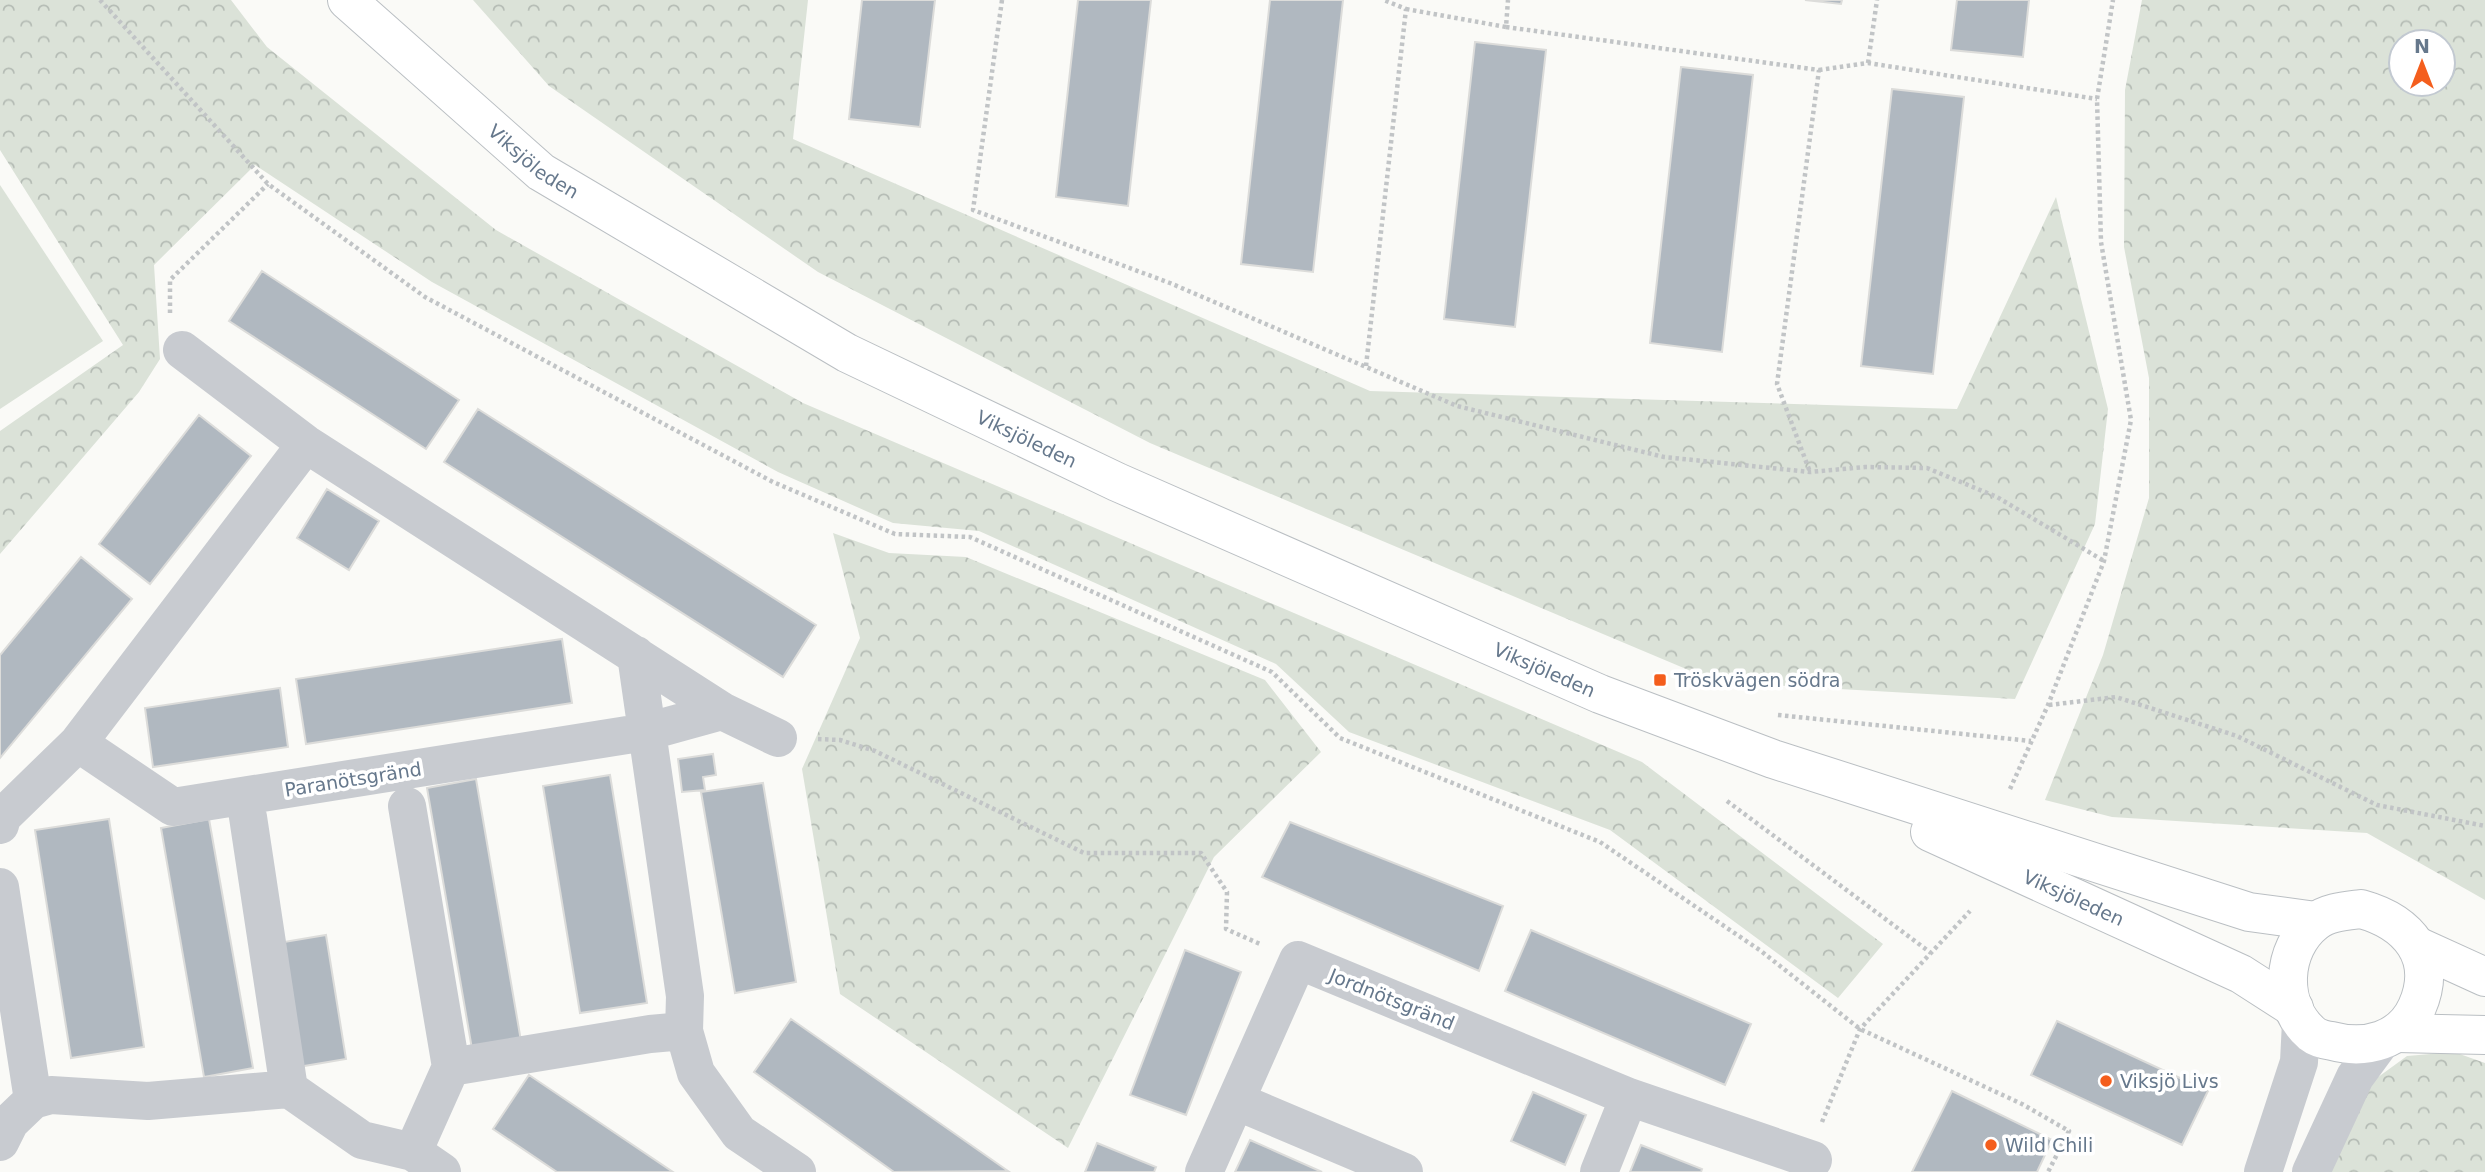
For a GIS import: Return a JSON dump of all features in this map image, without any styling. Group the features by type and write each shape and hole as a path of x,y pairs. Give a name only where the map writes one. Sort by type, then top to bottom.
{"main road":[{"name":"Viksjöleden","path":"347,0 541,172 847,353 1117,482 1600,694 1773,759 2249,912 2316,921"},
{"name":"Viksjöleden","path":"1773,759 2241,974 2298,1015"},
{"path":"2388,1038 2413,1016 2423,993 2424,970 2417,946 2403,928 2384,915 2361,909 2337,912 2316,921 2299,939 2289,961 2287,985 2298,1015 2314,1036 2336,1043 2357,1045 2388,1038 2485,1035"},
{"path":"2417,946 2485,977"}],"street":[{"path":"182,350 306,444 723,711 778,738"},
{"path":"0,825 2,817 78,743 306,444"},
{"path":"636,654 685,996 684,1031 696,1073 739,1133 797,1172"},
{"name":"Paranötsgränd","path":"78,743 173,807 646,732 723,711"},
{"name":"Paranötsgränd","path":"407,806 451,1067"},
{"path":"248,817 289,1089"},
{"path":"0,887 13,1058 33,1100"},
{"path":"1204,1172 1298,960"},
{"name":"Jordnötsgränd","path":"1298,960 1629,1097 1813,1160"},
{"path":"2263,1172 2299,1062 2298,1015"},
{"path":"0,1142 9,1122 33,1100 51,1095 148,1101 289,1089 362,1140 427,1162 451,1067 650,1034 684,1031"},
{"path":"2311,1172 2356,1077 2388,1038"},
{"path":"1598,1172 1629,1097"},
{"path":"1236,1101 1404,1172"},
{"path":"0,1168 6,1172"}],"path":[{"path":"100,0 268,184 425,297 773,482 895,534 970,537 1272,672 1340,738 1600,842 1760,951 1860,1029 2022,1104 2069,1131 2048,1172"},
{"path":"1002,0 973,210 1170,283 1457,406 1664,457 1810,472 1865,467 1927,468 1997,497 2104,561"},
{"path":"1384,0 1406,9 1506,27 1819,70 1868,64 2097,99"},
{"path":"1506,27 1508,0"},
{"path":"1868,64 1877,0"},
{"path":"2010,789 2048,705 2104,561 2131,420 2101,242 2097,99 2113,0"},
{"path":"1366,366 1406,9"},
{"path":"1810,472 1777,384 1819,70"},
{"path":"182,350 170,310 170,280 268,184"},
{"path":"2048,705 2116,697 2238,736 2377,805 2485,826"},
{"path":"1767,714 2032,741"},
{"path":"778,738 840,740 875,751 1084,853 1200,853 1227,891 1226,929 1298,960"},
{"path":"1727,802 1931,953"},
{"path":"1813,1160 1815,1141 1860,1029 1970,911"}],"green space":[{"path":"0,0 231,0 267,47 496,230 803,403 1642,762 1883,944 1838,998 1610,830 1349,732 1276,664 979,531 893,523 778,472 432,282 255,165 154,265 160,359 139,392 0,554 0,431 123,345 0,150"},
{"path":"473,0 808,0 793,139 1370,391 1957,409 2056,197 2108,409 2095,524 2015,699 1717,682 1150,443 818,272 549,86"},
{"path":"2142,0 2485,0 2485,900 2367,833 2112,817 2045,800 2103,655 2149,498 2149,378 2124,247 2125,90"},
{"path":"0,185 103,341 0,409"},
{"path":"833,533 889,553 966,557 1265,680 1321,752 1214,857 1068,1148 840,994 802,769 860,638"},
{"path":"2454,1052 2485,1063 2485,1172 2329,1172 2370,1083 2407,1056"}],"building":[{"path":"862,0 935,0 920,127 849,119"},
{"path":"1078,0 1151,0 1128,206 1056,197"},
{"path":"1270,0 1343,0 1313,272 1241,264"},
{"path":"1805,0 1842,0 1841,4"},
{"path":"1957,0 2029,0 2023,57 1951,50"},
{"path":"1475,42 1546,50 1515,327 1444,319"},
{"path":"1681,67 1753,75 1722,352 1650,343"},
{"path":"1892,89 1964,97 1933,374 1861,366"},
{"path":"262,271 459,400 426,449 229,321"},
{"path":"478,409 816,625 783,677 444,462"},
{"path":"199,415 251,456 150,584 99,544"},
{"path":"327,489 379,521 349,570 297,538"},
{"path":"81,557 132,599 0,758 0,655"},
{"path":"562,639 572,703 306,744 296,679"},
{"path":"280,688 288,747 153,767 145,708"},
{"path":"713,754 716,775 703,777 705,790 682,792 678,759"},
{"path":"610,775 647,1003 580,1013 543,786"},
{"path":"476,779 521,1041 472,1049 427,788"},
{"path":"763,783 796,982 735,993 701,792"},
{"path":"109,819 144,1047 71,1058 35,830"},
{"path":"209,819 253,1068 204,1077 161,828"},
{"path":"1290,822 1503,906 1479,971 1262,877"},
{"path":"1531,930 1751,1024 1725,1085 1505,991"},
{"path":"326,935 346,1059 298,1067 278,943"},
{"path":"1185,950 1241,972 1186,1115 1130,1095"},
{"path":"791,1019 1008,1171 894,1172 754,1072"},
{"path":"2057,1021 2208,1091 2182,1145 2031,1075"},
{"path":"529,1075 673,1172 557,1172 493,1129"},
{"path":"1952,1091 2052,1140 2037,1172 1912,1172"},
{"path":"1533,1092 1586,1115 1565,1165 1511,1141"},
{"path":"1250,1140 1322,1172 1235,1172"},
{"path":"1097,1143 1156,1167 1154,1172 1085,1172"},
{"path":"1641,1145 1702,1169 1701,1172 1630,1172"}],"place":[{"name":"Tröskvägen södra","path":"1660,680"},
{"name":"Viksjö Livs","path":"2106,1081"},
{"name":"Wild Chili","path":"1991,1145"}]}
